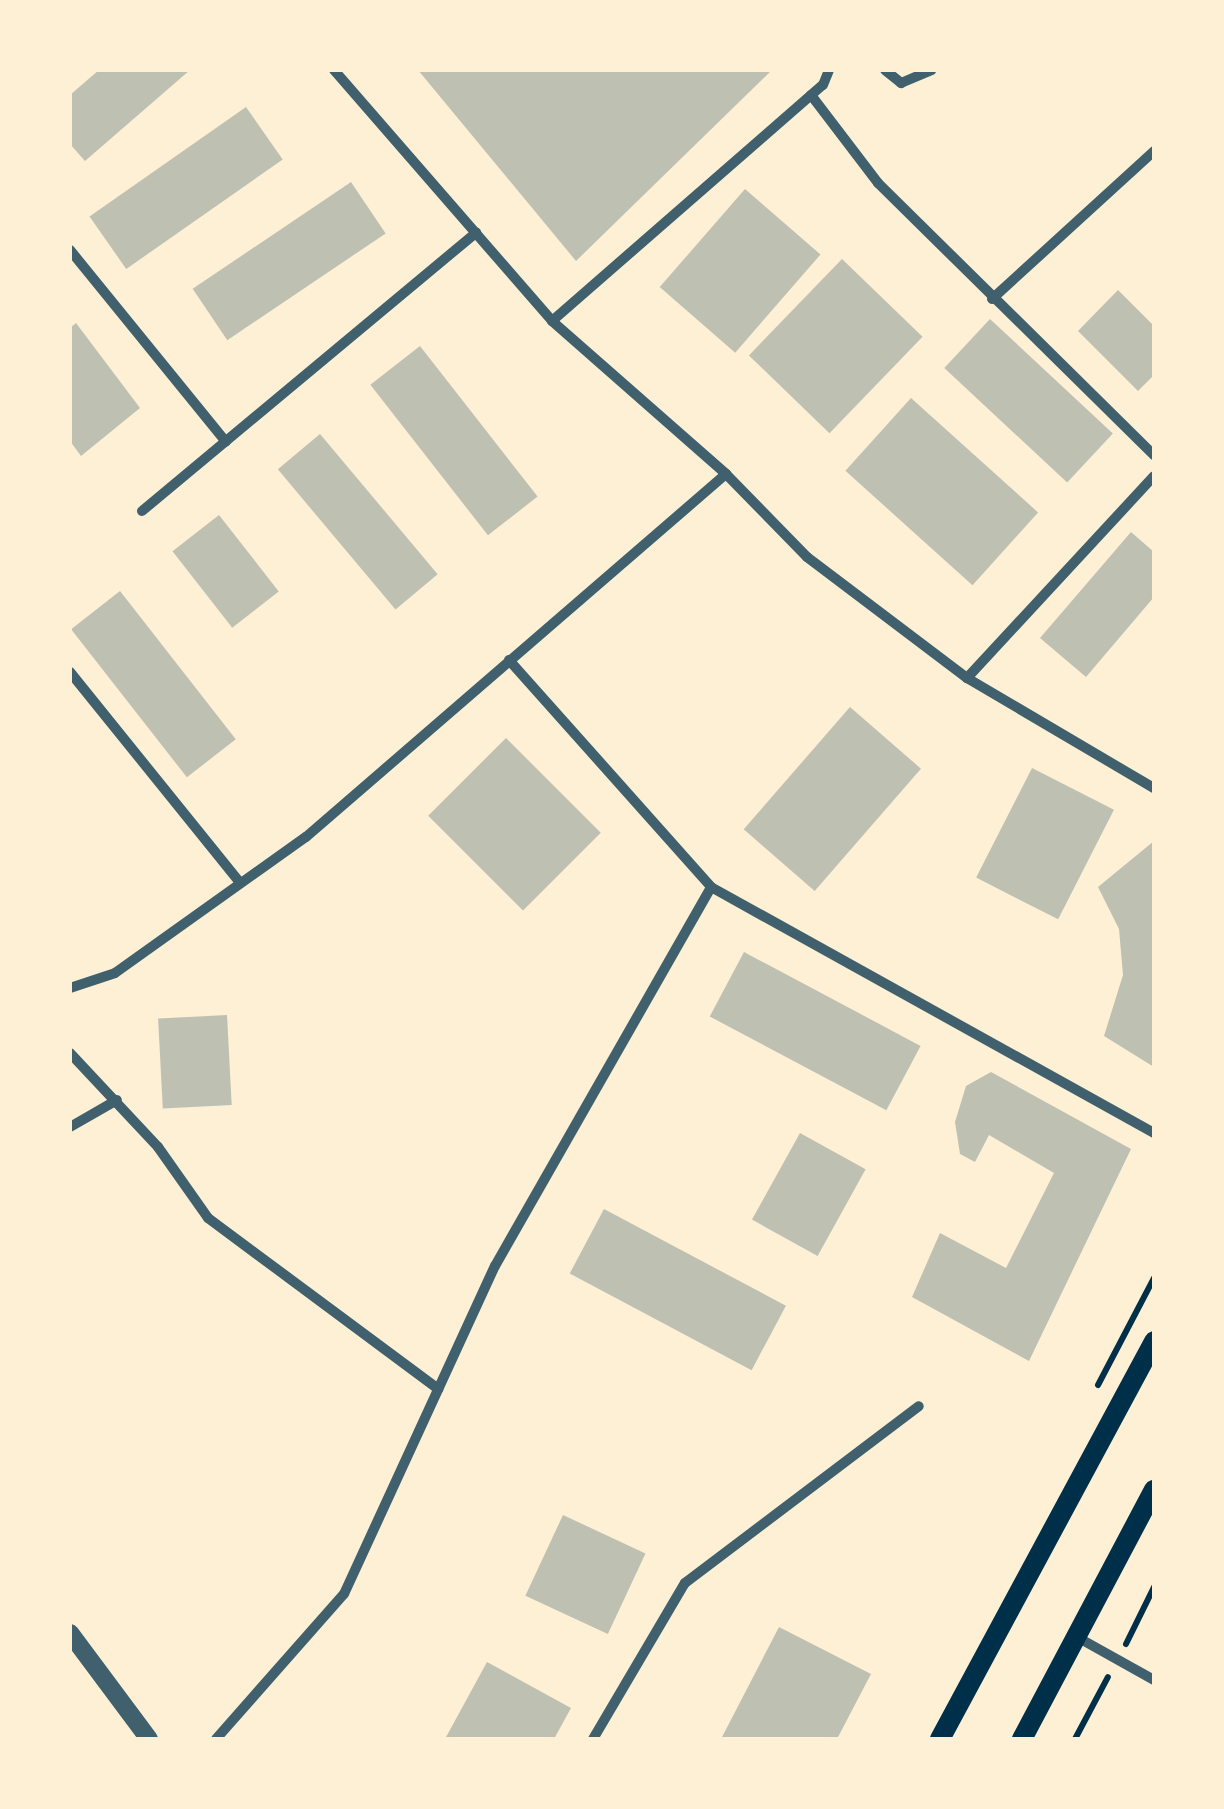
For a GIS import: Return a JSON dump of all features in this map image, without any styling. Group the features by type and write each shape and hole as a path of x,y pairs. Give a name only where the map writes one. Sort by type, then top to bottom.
{"main road":[{"path":"940,1739 1154,1341"},
{"path":"1022,1739 1154,1490"}],"street":[{"path":"334,70 552,321 726,474 807,557 967,678 1154,788"},
{"path":"552,321 812,95 823,85 829,70"},
{"path":"886,70 902,83 930,70"},
{"path":"812,95 878,183 1154,455"},
{"path":"992,299 1154,151"},
{"path":"142,511 476,233"},
{"path":"70,250 226,442"},
{"path":"70,988 116,974 321,826 726,474"},
{"path":"967,678 1154,476"},
{"path":"509,660 711,887 1154,1134"},
{"path":"70,672 240,883"},
{"path":"216,1739 344,1594 495,1266 711,887"},
{"path":"70,1053 117,1100 208,1218 438,1388"},
{"path":"70,1127 117,1100"},
{"path":"593,1739 684,1582 920,1406"},
{"path":"70,1633 143,1737"},
{"path":"1076,1636 1154,1680"}],"building":[{"path":"99,70 190,70 85,161 70,144 70,95"},
{"path":"418,70 772,70 576,261"},
{"path":"246,107 283,159 126,269 90,217"},
{"path":"351,182 386,233 227,340 193,289"},
{"path":"745,189 820,255 735,353 660,287"},
{"path":"842,259 923,337 829,433 749,355"},
{"path":"1118,290 1154,326 1154,375 1138,391 1078,331"},
{"path":"990,319 1113,434 1067,483 944,368"},
{"path":"76,323 140,408 81,456 70,441 70,328"},
{"path":"420,346 538,497 488,535 370,385"},
{"path":"911,398 1038,512 973,585 845,471"},
{"path":"320,434 438,574 395,610 278,469"},
{"path":"219,515 279,591 232,628 173,551"},
{"path":"1131,532 1154,552 1154,597 1086,677 1040,638"},
{"path":"120,591 236,739 187,777 71,629"},
{"path":"850,707 921,769 815,891 744,829"},
{"path":"506,738 601,833 523,911 428,816"},
{"path":"1032,768 1114,810 1058,919 976,878"},
{"path":"1154,841 1154,1067 1104,1036 1123,975 1119,929 1098,887"},
{"path":"744,952 921,1046 886,1110 710,1016"},
{"path":"227,1015 232,1105 163,1108 158,1019"},
{"path":"991,1072 1131,1149 1029,1361 912,1297 940,1233 1006,1268 1054,1173 989,1135 975,1162 960,1154 955,1122 966,1086"},
{"path":"800,1133 866,1169 818,1256 752,1220"},
{"path":"604,1209 786,1306 752,1370 570,1273"},
{"path":"563,1515 645,1553 608,1634 525,1596"},
{"path":"779,1627 871,1674 837,1739 721,1739"},
{"path":"487,1662 571,1708 554,1739 445,1739"}]}
